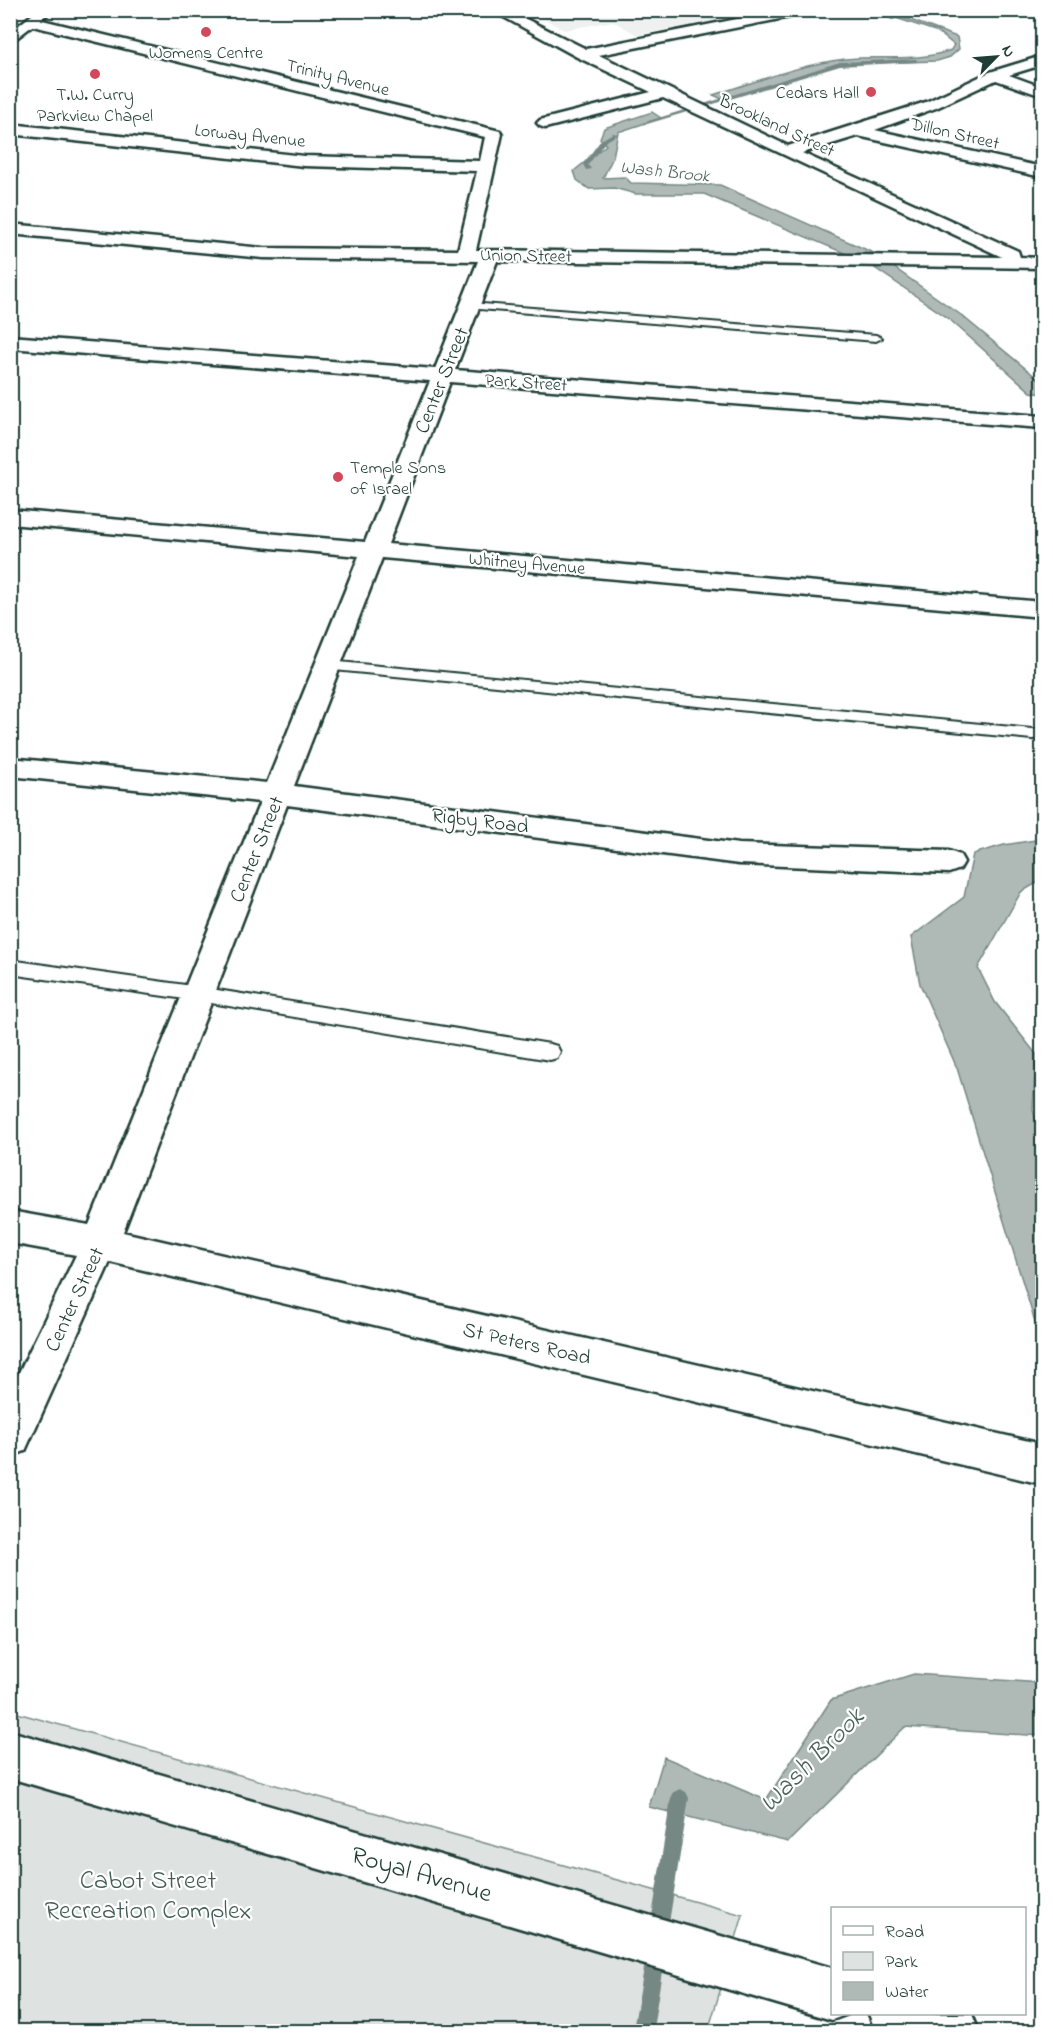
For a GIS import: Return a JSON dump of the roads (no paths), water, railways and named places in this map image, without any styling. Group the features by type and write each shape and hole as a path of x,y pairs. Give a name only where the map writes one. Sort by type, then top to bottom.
{"street":[{"path":"10,39 34,22 46,10"},
{"name":"Brookland Street","path":"497,10 582,54 786,152 1023,261 1042,272"},
{"path":"582,54 805,10"},
{"name":"Trinity Avenue","path":"34,22 494,134"},
{"path":"786,152 858,131 931,105 995,75 1042,60"},
{"path":"995,75 1042,92"},
{"path":"545,123 664,93"},
{"name":"Lorway Avenue","path":"10,129 304,161 487,166"},
{"name":"Dillon Street","path":"858,131 1042,172"},
{"name":"Center Street","path":"10,1437 100,1244 470,306 487,166 494,134"},
{"name":"Union Street","path":"10,229 246,252 1042,263"},
{"name":"Park Street","path":"10,342 1042,422"},
{"name":"Whitney Avenue","path":"10,517 1042,610"},
{"name":"Rigby Road","path":"10,767 278,794 740,854 950,862"},
{"name":"St Peters Road","path":"10,1227 100,1244 1042,1464"},
{"name":"Royal Avenue","path":"10,1754 831,1994"},
{"path":"901,2015 953,2031"}],"lane":[{"path":"470,306 876,338"},
{"path":"329,666 1042,735"},
{"path":"10,967 199,994 550,1052"}],"water":[{"path":"875,11 886,11 957,37 959,49 950,57 937,61 840,64 722,99 713,95 829,61 859,58 912,58 951,50 954,45 938,32"},
{"path":"652,112 661,118 618,132 613,157 603,178 625,177 631,183 720,185 876,254 849,255 704,194 636,194 614,188 589,189 577,180 574,171 606,145 600,138 604,128"},
{"path":"866,262 886,262 961,315 1042,382 1042,394 1031,392 948,318"},
{"path":"1042,839 1042,880 1021,892 978,968 995,1002 1036,1054 1033,1110 1042,1141 1042,1345 957,1068 920,984 911,937 964,897 973,854 1004,845"},
{"path":"914,1674 1042,1683 1042,1736 905,1727 788,1842 649,1807 664,1757 766,1800 831,1700"}],"waterway":[{"name":"Wash Brook","path":"874,10 894,19"},
{"name":"Wash Brook","path":"645,123 840,64 916,61"},
{"name":"Wash Brook","path":"588,169 585,165 603,141 615,134"},
{"name":"Wash Brook","path":"658,1935 680,1798"},
{"name":"Wash Brook","path":"639,2032 643,2029 656,1952"}],"place":[{"name":"Womens Centre","path":"206,32"},
{"name":"T.W. Curry Parkview Chapel","path":"95,74"},
{"name":"Cedars Hall","path":"871,92"},
{"name":"Temple Sons of Israel","path":"338,477"}],"park label":[{"name":"Cabot Street Recreation Complex","path":"148,1894"}]}
